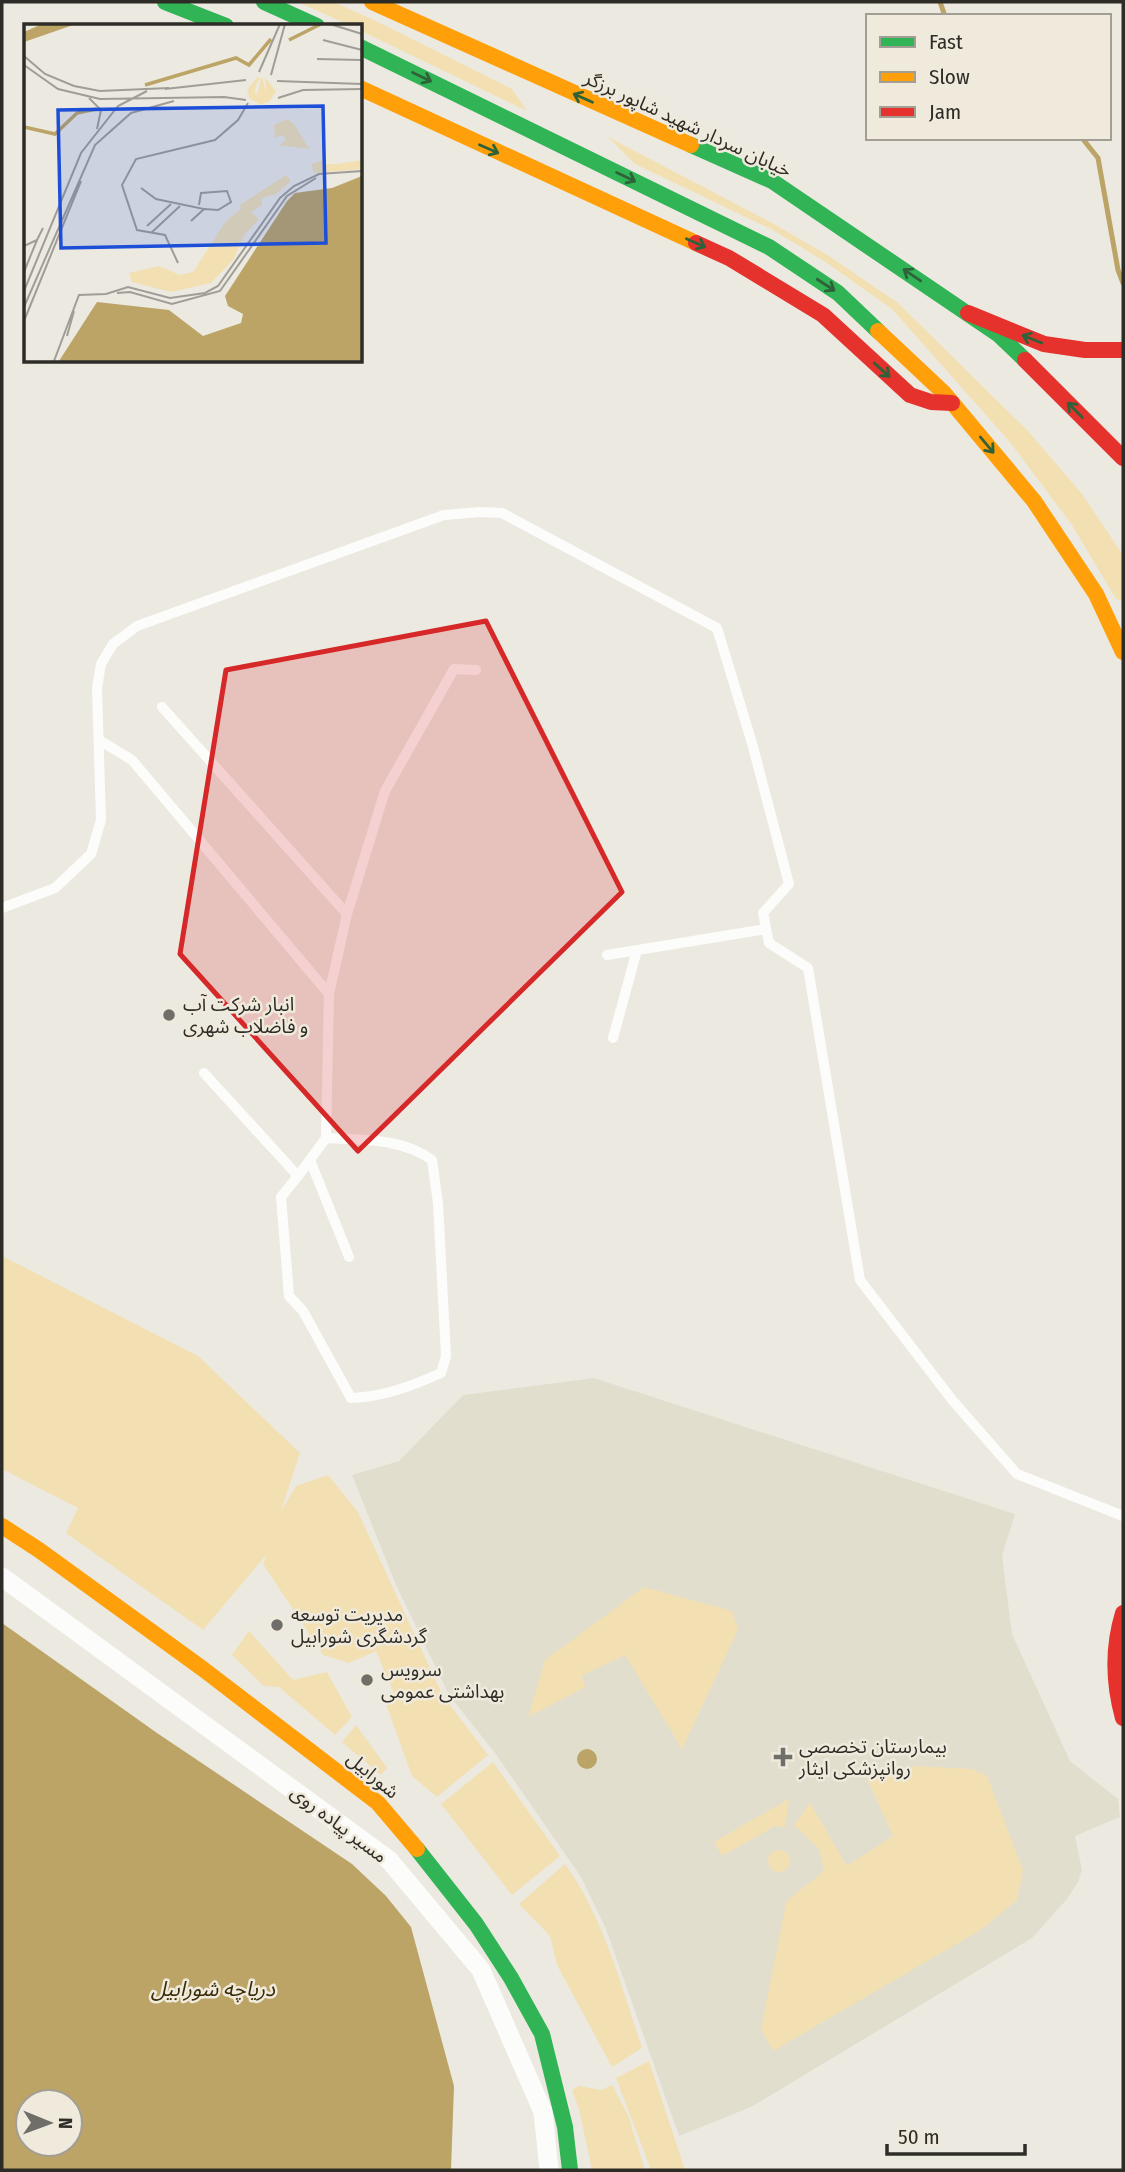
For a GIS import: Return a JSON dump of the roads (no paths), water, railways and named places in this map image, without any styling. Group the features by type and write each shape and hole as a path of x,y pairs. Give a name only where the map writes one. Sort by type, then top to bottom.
{"main road":[{"path":"165,2 221,24"},
{"path":"264,2 313,24"},
{"name":"خیابان سردار شهید شاپور برزگر","path":"372,2 772,181 999,335 1123,458"},
{"path":"362,48 769,247 838,293 952,403 1034,501 1096,594 1123,652"},
{"path":"362,89 729,258 823,316 910,396 931,402 952,403"},
{"path":"968,313 1044,344 1085,350 1123,350"},
{"path":"1096,594 1116,610 1123,611"},
{"name":"شورابیل","path":"2,1526 203,1669 378,1803 476,1924 511,1978 542,2034 565,2127 570,2170"},
{"path":"1123,1613 1116,1637 1114,1658 1118,1700 1123,1718"}],"street":[{"name":"مسیر پیاده روی","path":"2,1577 389,1860 481,1970 543,2112 549,2170"}],"lane":[{"path":"2,908 55,888 91,854 102,820 97,688 101,664 113,644 137,626 444,515 480,512 502,513 717,628 752,743 789,884 763,913 769,943 808,968 860,1280 953,1401 1017,1475 1123,1516"},
{"path":"326,1138 386,1142 416,1149 432,1160 438,1203 446,1356 441,1373 412,1386 373,1397 351,1398 303,1311 289,1297 281,1197 326,1138 329,994 347,914 385,791 454,669 476,670"},
{"path":"162,707 347,914"},
{"path":"99,740 132,760 329,994"},
{"path":"607,955 766,929"},
{"path":"613,1038 637,950"},
{"path":"204,1073 298,1177"},
{"path":"310,1160 349,1257"}],"water":[{"name":"دریاچه شورابیل","path":"2,1623 157,1733 352,1864 386,1896 411,1927 454,2086 451,2170 2,2170"},
{"path":"587,1749 594,1752 597,1759 594,1766 587,1769 580,1766 577,1759 580,1752"}],"waterway":[{"path":"940,2 944,14"},
{"path":"1084,140 1098,158 1118,270 1123,283"}],"place":[{"name":"انبار شرکت آب و فاضلاب شهری","path":"169,1015"},
{"name":"مدیریت توسعه گردشگری شورابیل","path":"277,1625"},
{"name":"سرویس بهداشتی عمومی","path":"367,1680"},
{"name":"بیمارستان تخصصی روانپزشکی ایثار","path":"783,1757"}]}
